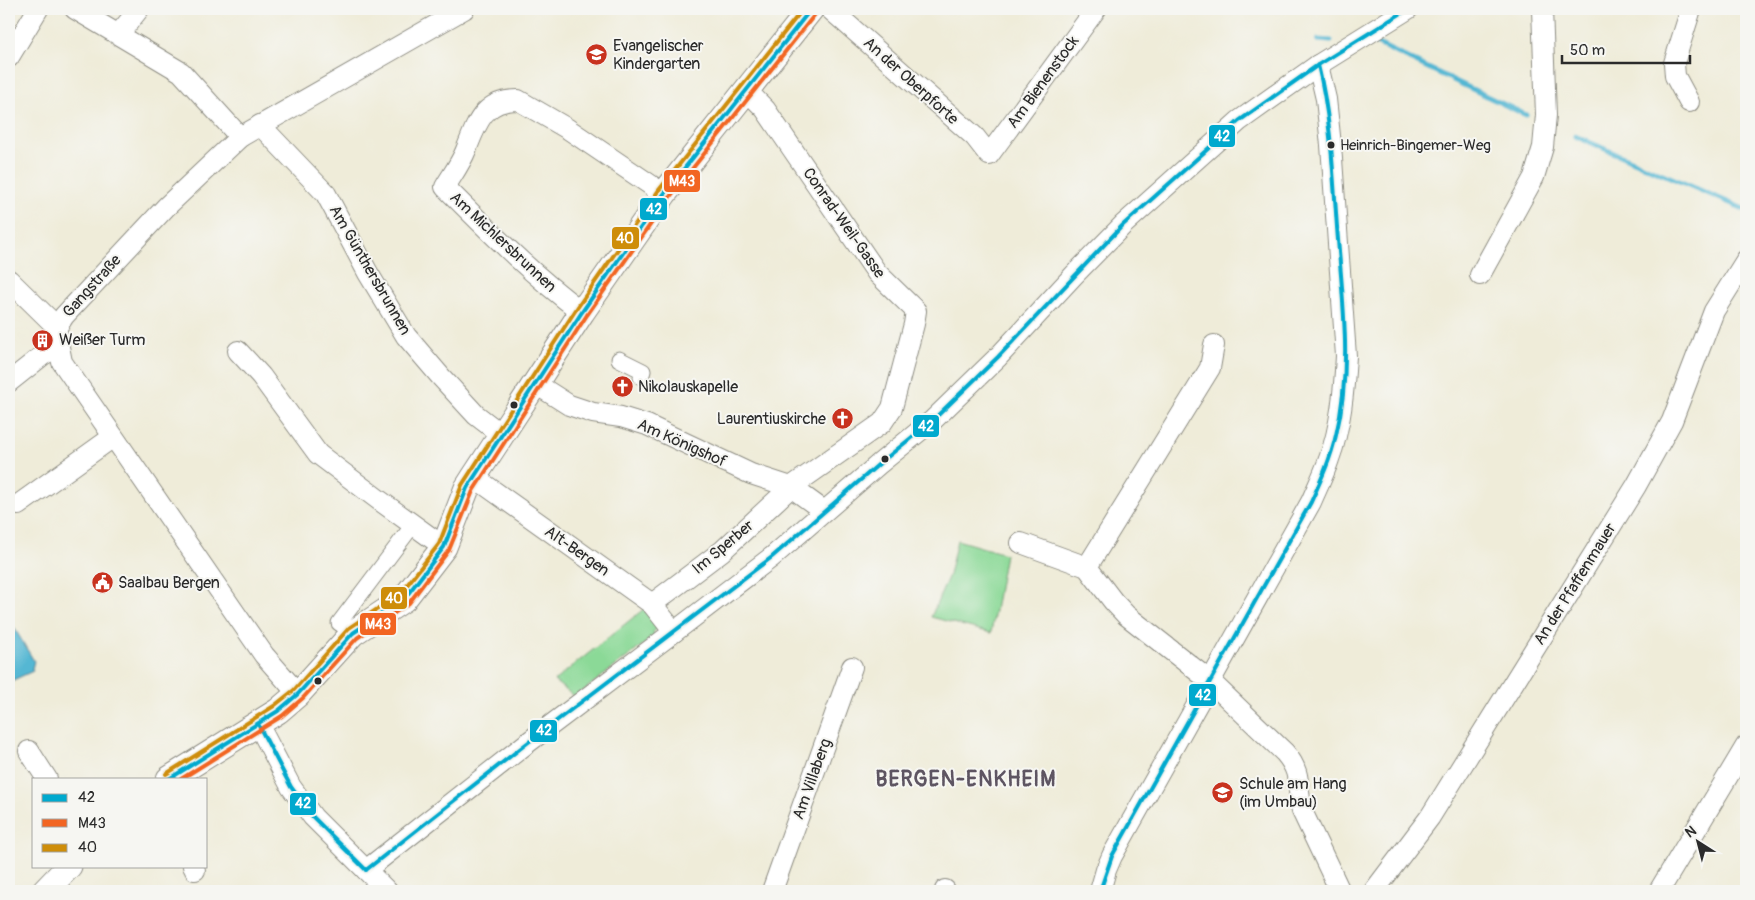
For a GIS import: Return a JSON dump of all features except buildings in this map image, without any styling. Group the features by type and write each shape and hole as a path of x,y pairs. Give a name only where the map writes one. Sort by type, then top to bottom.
{"street":[{"path":"9,57 38,9"},
{"path":"75,9 181,72 240,137"},
{"path":"119,34 139,9"},
{"name":"Gangstraße","path":"9,382 43,355 58,336 64,316 166,207 240,137 464,9"},
{"name":"Am Bienenstock","path":"989,155 1096,9"},
{"path":"366,870 526,744 772,557 933,420 979,377 1123,225 1220,137 1264,102 1318,64 1408,9"},
{"path":"1480,275 1534,177 1544,147 1546,115 1542,9"},
{"path":"1689,102 1675,76 1674,63 1691,9"},
{"path":"171,778 278,711 298,694 353,632 404,599 444,547 467,488 582,312 664,194 811,10"},
{"name":"An der Oberpforte","path":"811,10 975,137 989,155"},
{"path":"1100,891 1112,856 1311,502 1330,458 1340,417 1346,356 1331,145 1326,98 1318,64"},
{"name":"Conrad-Weil-Gasse","path":"748,91 765,109 877,273 916,311 892,408 882,423 791,487"},
{"name":"Am Michlersbrunnen","path":"582,312 553,290 445,187 466,151 473,130 488,108 511,100 518,100 568,129 664,194"},
{"name":"Am Günthersbrunnen","path":"260,124 326,194 368,274 406,336 476,416 502,436"},
{"name":"An der Pfaffenmauer","path":"1374,891 1430,817 1636,486 1672,421 1714,311 1746,260"},
{"path":"9,280 58,336 62,362 264,655 298,694"},
{"path":"1086,567 1210,368 1214,346"},
{"path":"238,351 261,376 318,454 444,547"},
{"path":"619,358 643,372 641,376"},
{"name":"Am Königshof","path":"536,384 569,405 593,413 621,417 648,425 752,474 791,487 824,512"},
{"path":"18,505 113,437"},
{"name":"Alt-Bergen","path":"474,477 652,604 674,632"},
{"name":"Im Sperber","path":"652,604 722,551 791,487"},
{"path":"353,632 339,623 413,525"},
{"path":"1021,543 1086,567 1126,615 1210,681 1292,761 1297,771 1302,811 1340,891"},
{"name":"Am Villaberg","path":"772,891 852,667"},
{"path":"258,724 291,787 313,817 387,891"},
{"path":"1659,891 1746,746"},
{"path":"28,751 46,778"},
{"path":"45,891 67,868"}],"green space":[{"path":"957,540 1005,554 991,633 931,617 949,575"},
{"path":"645,608 660,626 653,632 655,636 575,697 554,681"}],"water":[{"path":"9,619 34,661 33,671 9,682"}],"waterway":[{"path":"1318,40 1331,41"},
{"path":"1376,43 1526,115"},
{"path":"1575,136 1746,210"}],"transit line":[{"name":"40","path":"166,774 274,706 294,690 349,628 400,594 439,544 462,485 577,308 659,190 803,9"},
{"name":"42","path":"171,778 278,711 298,694 353,633 404,599 444,547 467,488 582,312 664,194 811,9"},
{"name":"42","path":"366,870 526,744 772,557 933,420 998,357 1123,225 1239,121 1318,65 1408,9"},
{"name":"M43","path":"183,778 282,716 303,698 357,638 409,603 449,550 473,491 587,315 669,198 816,13"},
{"name":"42","path":"1100,891 1112,856 1311,502 1334,444 1344,383 1345,331 1331,145 1318,65"},
{"name":"42","path":"258,724 291,787 313,817 366,870"}],"place":[{"name":"Evangelischer Kindergarten","path":"597,55"},
{"name":"Heinrich-Bingemer-Weg","path":"1331,145"},
{"name":"Weißer Turm","path":"43,340"},
{"name":"Nikolauskapelle","path":"622,387"},
{"name":"Laurentiuskirche","path":"842,419"},
{"name":"Saalbau Bergen","path":"102,583"},
{"name":"Schule am Hang (im Umbau)","path":"1223,793"}],"district":[{"name":"BERGEN-ENKHEIM","path":"966,779"}]}
